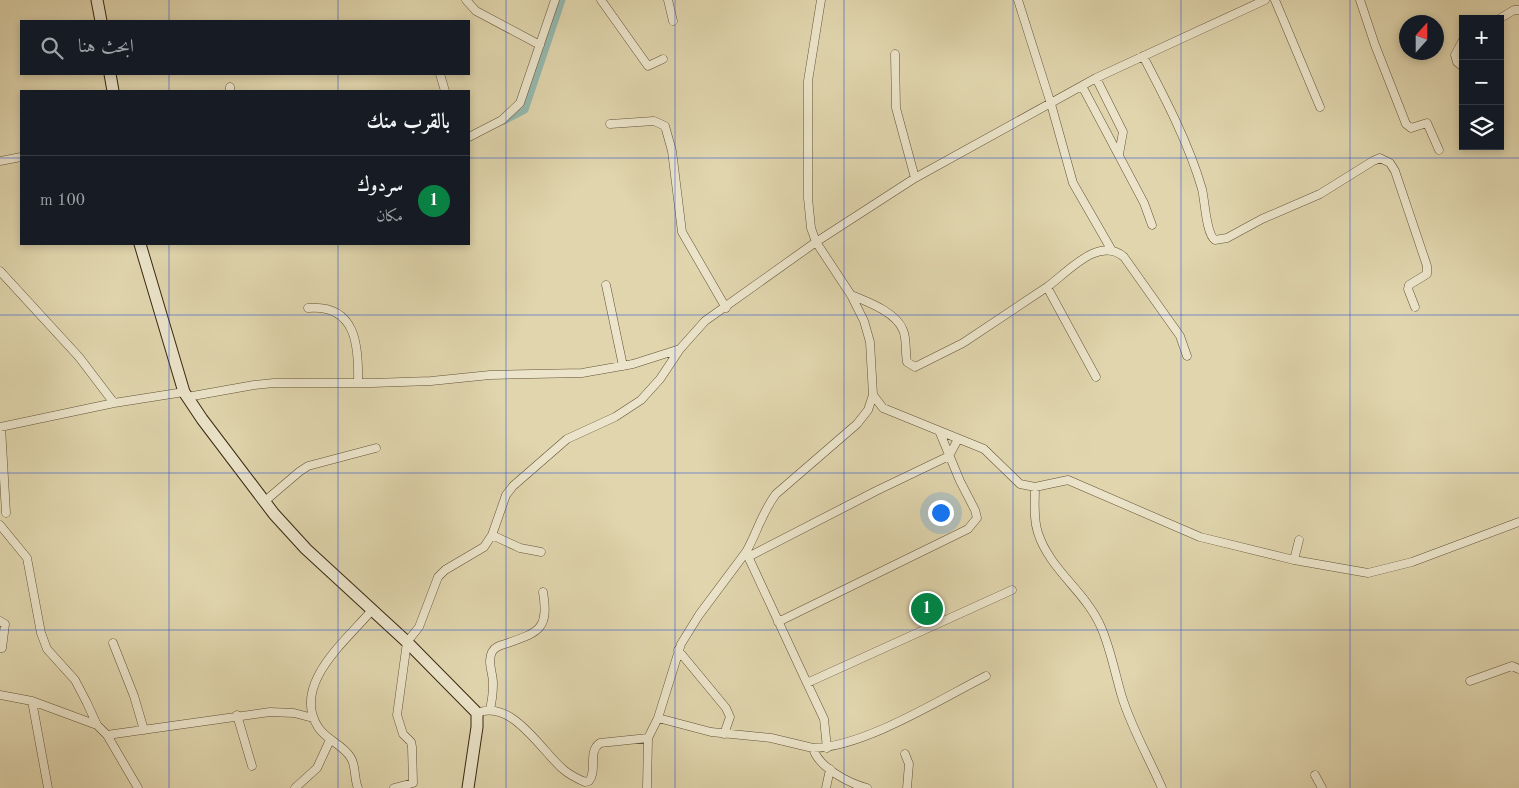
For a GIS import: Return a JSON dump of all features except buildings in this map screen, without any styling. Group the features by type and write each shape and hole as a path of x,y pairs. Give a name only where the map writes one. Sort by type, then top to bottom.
{"main road":[{"path":"97,0 101,20"},
{"path":"110,75 113,90"},
{"path":"140,245 186,395 265,501 306,550 407,642 477,712 478,727 468,788"}],"street":[{"path":"466,0 476,11 540,45"},
{"path":"470,136 502,120 520,103 555,0"},
{"path":"601,0 648,66 663,59"},
{"path":"668,0 673,21"},
{"path":"647,788 648,738 658,718 678,650 699,615 747,555 766,506 776,494 857,424 868,410 873,395 870,342 864,321 851,295 816,242 811,228 808,198 808,81 821,0"},
{"path":"1018,0 1051,104 1073,183 1111,249 1124,257 1180,336 1188,356"},
{"path":"394,788 413,782 414,764 411,742 403,734 397,715 407,642 419,627 438,577 445,570 480,551 492,535 503,503 514,486 568,439 615,417 641,400 660,379 680,349 705,321 726,308 816,242 915,178 1096,78 1265,0"},
{"path":"1275,0 1320,107"},
{"path":"1360,0 1374,45 1406,124 1411,128 1427,123 1439,150"},
{"path":"1504,16 1514,10 1519,10"},
{"path":"1459,49 1456,55 1459,64"},
{"path":"895,54 896,108 915,178"},
{"path":"1143,56 1198,178 1206,207 1210,234 1215,240 1227,238 1262,219 1320,194 1373,161 1380,158 1390,163 1427,266 1427,274 1409,285 1408,288 1415,307"},
{"path":"440,75 445,90"},
{"path":"1096,78 1123,132 1119,154"},
{"path":"1082,86 1144,203 1152,225"},
{"path":"610,124 654,121 665,126 672,151 682,232 726,308"},
{"path":"0,161 20,158"},
{"path":"851,295 893,317 900,324 905,338 907,362 915,367 963,343 1047,287 1083,259 1103,249 1111,249"},
{"path":"0,271 79,357 114,403"},
{"path":"606,285 623,366"},
{"path":"1047,287 1096,377"},
{"path":"308,308 322,306 332,309 350,324 358,365 358,383"},
{"path":"6,513 1,427 114,403 254,385 431,381 490,375 558,375 623,366 680,349"},
{"path":"873,395 883,408 940,433 984,449 1020,484 1035,487 1068,480 1200,537 1294,560 1368,573 1412,562 1519,522"},
{"path":"778,622 968,529 974,524 977,518 975,510 940,433"},
{"path":"747,555 949,456 958,439"},
{"path":"265,501 308,466 376,448"},
{"path":"1035,487 1038,534 1060,571 1078,589 1099,622 1131,721 1162,788"},
{"path":"0,525 27,558 41,633 47,649 74,680 97,725 107,735 138,788"},
{"path":"492,535 520,548 541,552"},
{"path":"1294,560 1299,540"},
{"path":"747,555 824,719 827,748"},
{"path":"807,683 1012,590"},
{"path":"490,710 493,685 489,658 499,646 529,636 540,627 546,611 543,592"},
{"path":"358,788 353,760 345,749 330,740 313,718 311,699 319,675 338,649 372,610"},
{"path":"0,621 5,624 6,628 2,648 0,648"},
{"path":"113,643 134,696 144,730"},
{"path":"678,650 726,708 730,717 724,734"},
{"path":"1470,681 1512,666 1519,669"},
{"path":"658,718 724,734 771,738 813,748 827,748 868,735 986,676"},
{"path":"0,695 32,701 97,725"},
{"path":"32,701 48,788"},
{"path":"477,712 490,710 503,713 516,721 534,737 564,770 585,782 589,782 592,777 593,753 598,745 648,738"},
{"path":"107,735 237,715 281,711 313,718"},
{"path":"237,715 252,766"},
{"path":"295,788 317,768 330,740"},
{"path":"813,748 815,756 830,769 867,788"},
{"path":"905,754 909,764 907,788"},
{"path":"826,788 830,769"},
{"path":"1315,774 1322,788"}],"waterway":[{"path":"504,121 525,110 562,0"}],"place":[{"name":"سردوك","path":"927,609"}]}
